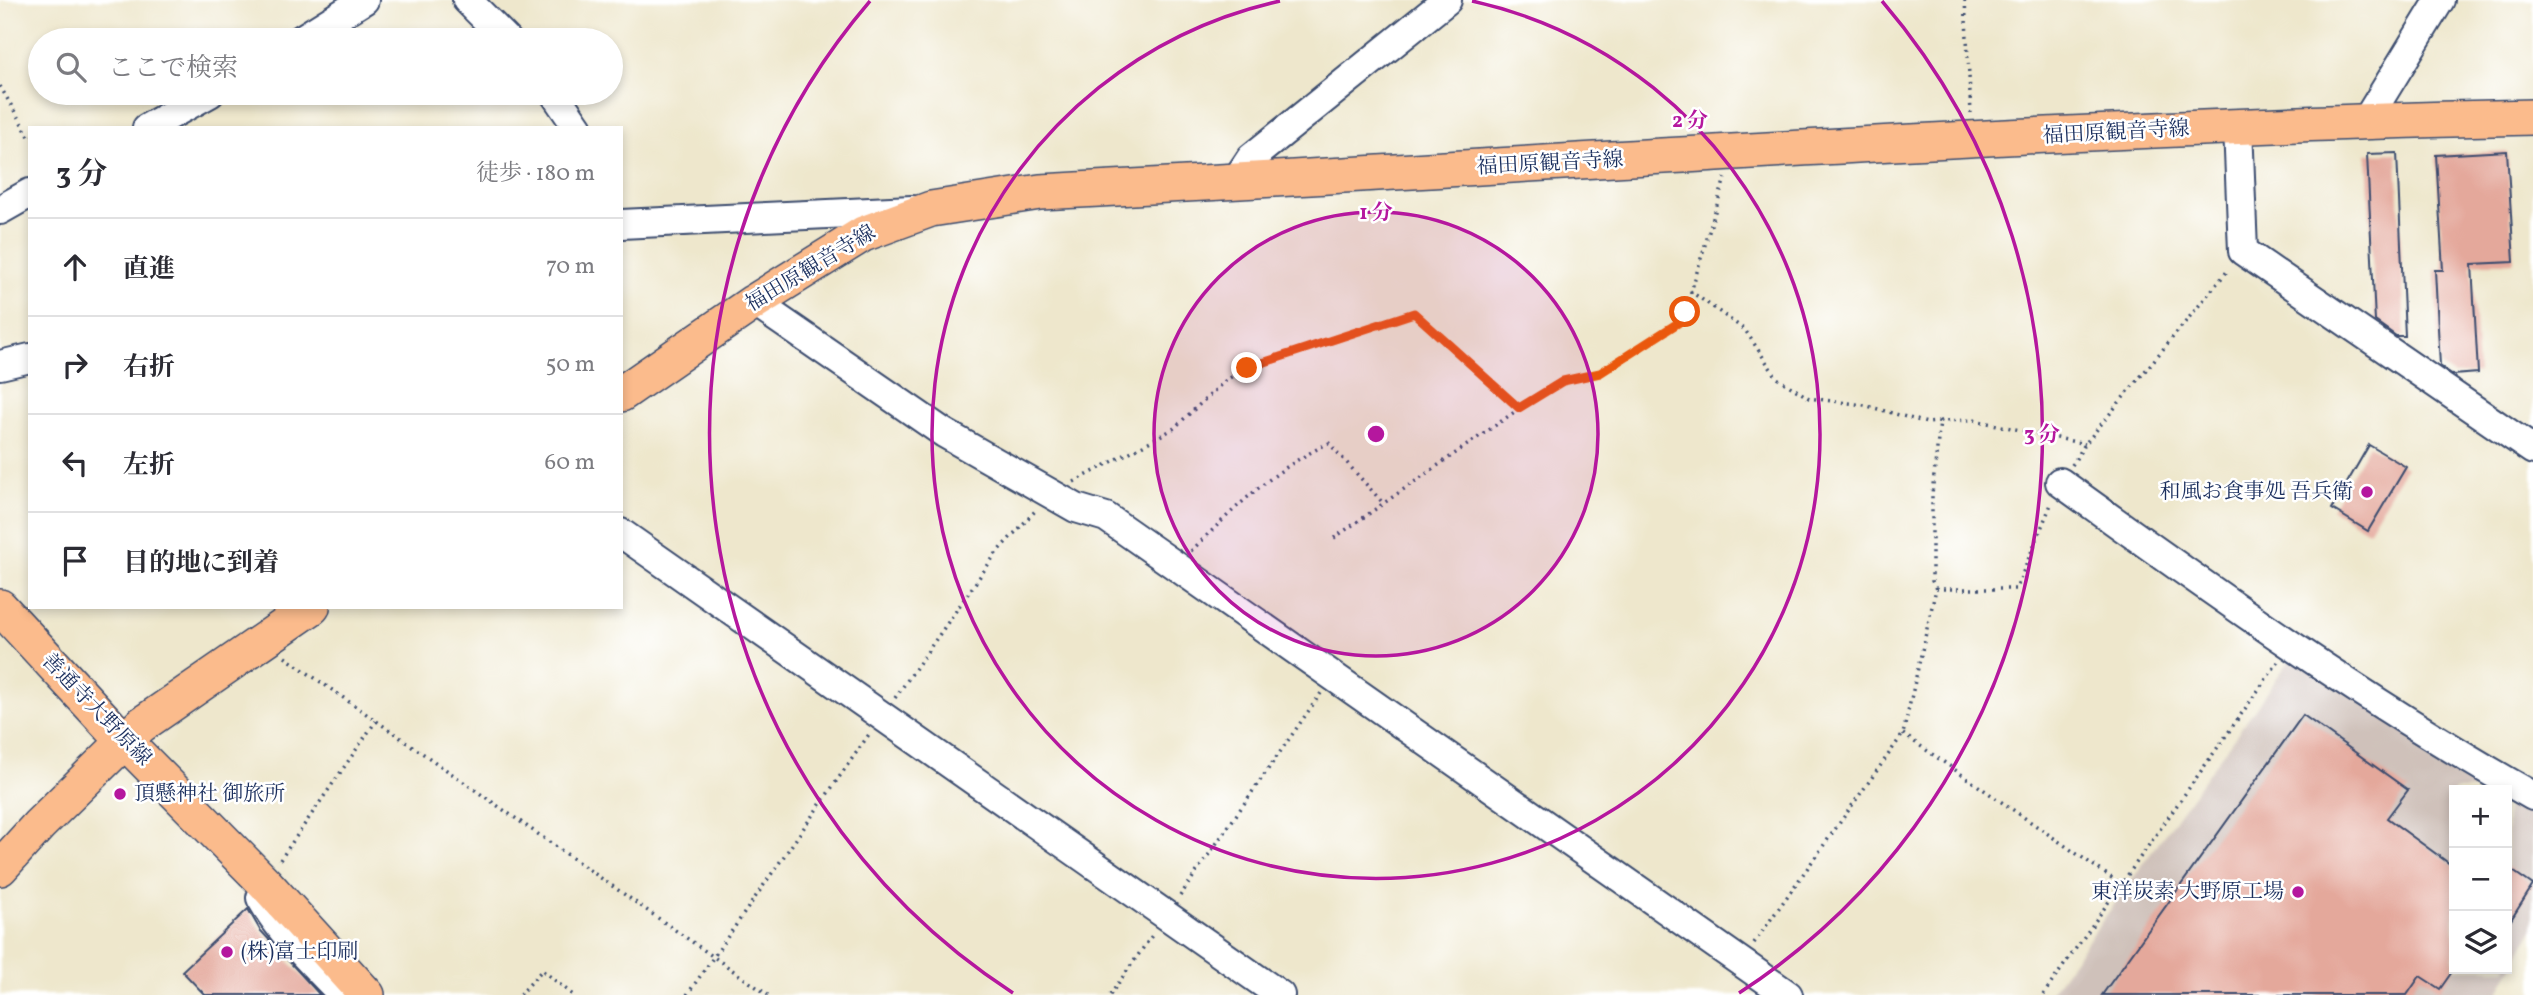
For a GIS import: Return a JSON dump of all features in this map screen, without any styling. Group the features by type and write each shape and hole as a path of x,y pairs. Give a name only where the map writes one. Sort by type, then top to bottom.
{"main road":[{"name":"福田原観音寺線","path":"623,393 754,302 863,234 931,209 1040,192 1972,140 2366,121 2533,117"},
{"name":"善通寺大野原線","path":"0,607 124,741 238,855 367,995"},
{"path":"0,869 124,741 177,699 309,609"}],"street":[{"path":"319,28 363,0"},
{"path":"467,0 495,28"},
{"path":"1235,182 1251,158 1447,0"},
{"path":"2366,121 2440,0"},
{"path":"151,126 188,105"},
{"path":"562,105 577,126"},
{"path":"2238,127 2243,251 2533,450"},
{"path":"0,210 28,194"},
{"path":"625,215 931,209"},
{"path":"754,302 944,433 1076,508 1106,517 1788,995"},
{"path":"0,365 28,358"},
{"path":"2060,482 2289,646 2470,761 2533,796"},
{"path":"623,534 881,718 1280,995"},
{"path":"177,699 199,699 275,650"},
{"path":"238,855 270,913 343,995"}],"path":[{"path":"1965,0 1972,140"},
{"path":"0,86 28,135"},
{"path":"1334,538 1519,408 1563,381 1600,373 1678,323 1718,194 1736,154"},
{"path":"1936,589 2017,589 2060,482 2085,444 2243,251"},
{"path":"1690,291 1745,330 1777,378 1809,398 1864,405 1927,423 1974,420 2085,444"},
{"path":"687,995 997,552 1050,494 1173,429 1226,380 1247,368 1414,313 1519,408"},
{"path":"1741,962 1903,734 1936,589 1932,581 1932,494 1940,421"},
{"path":"1176,566 1253,489 1298,458 1329,443 1383,503"},
{"path":"2043,995 2289,646"},
{"path":"275,650 768,995"},
{"path":"1110,995 1333,675"},
{"path":"264,883 376,721"},
{"path":"1903,734 2122,885"},
{"path":"520,995 542,970 573,995"}],"shaded area":[{"path":"2292,657 2498,785 2449,785 2449,974 2509,974 2499,992 2504,995 2049,995"},
{"path":"2512,794 2533,807 2533,929 2512,968"}],"building":[{"path":"2507,151 2514,262 2472,264 2478,373 2453,375 2440,366 2435,270 2443,270 2436,155"},
{"path":"2397,153 2405,336 2396,336 2375,321 2367,154"},
{"name":"和風お食事処 吾兵衛","path":"2369,445 2406,467 2368,531 2332,509"},
{"path":"2303,715 2408,790 2387,818 2449,863 2450,974 2440,989 2420,976 2407,995 2102,995"},
{"path":"2512,870 2533,885 2512,918"},
{"path":"248,909 260,930 320,995 205,995 182,971"}],"place":[{"name":"和風お食事処 吾兵衛","path":"2367,492"},
{"name":"頂懸神社 御旅所","path":"120,794"},
{"name":"東洋炭素 大野原工場","path":"2298,892"},
{"name":"(株)富士印刷","path":"227,952"}],"route":[{"path":"1247,368 1414,313 1519,408 1563,381 1600,373 1678,323 1685,312"}]}
